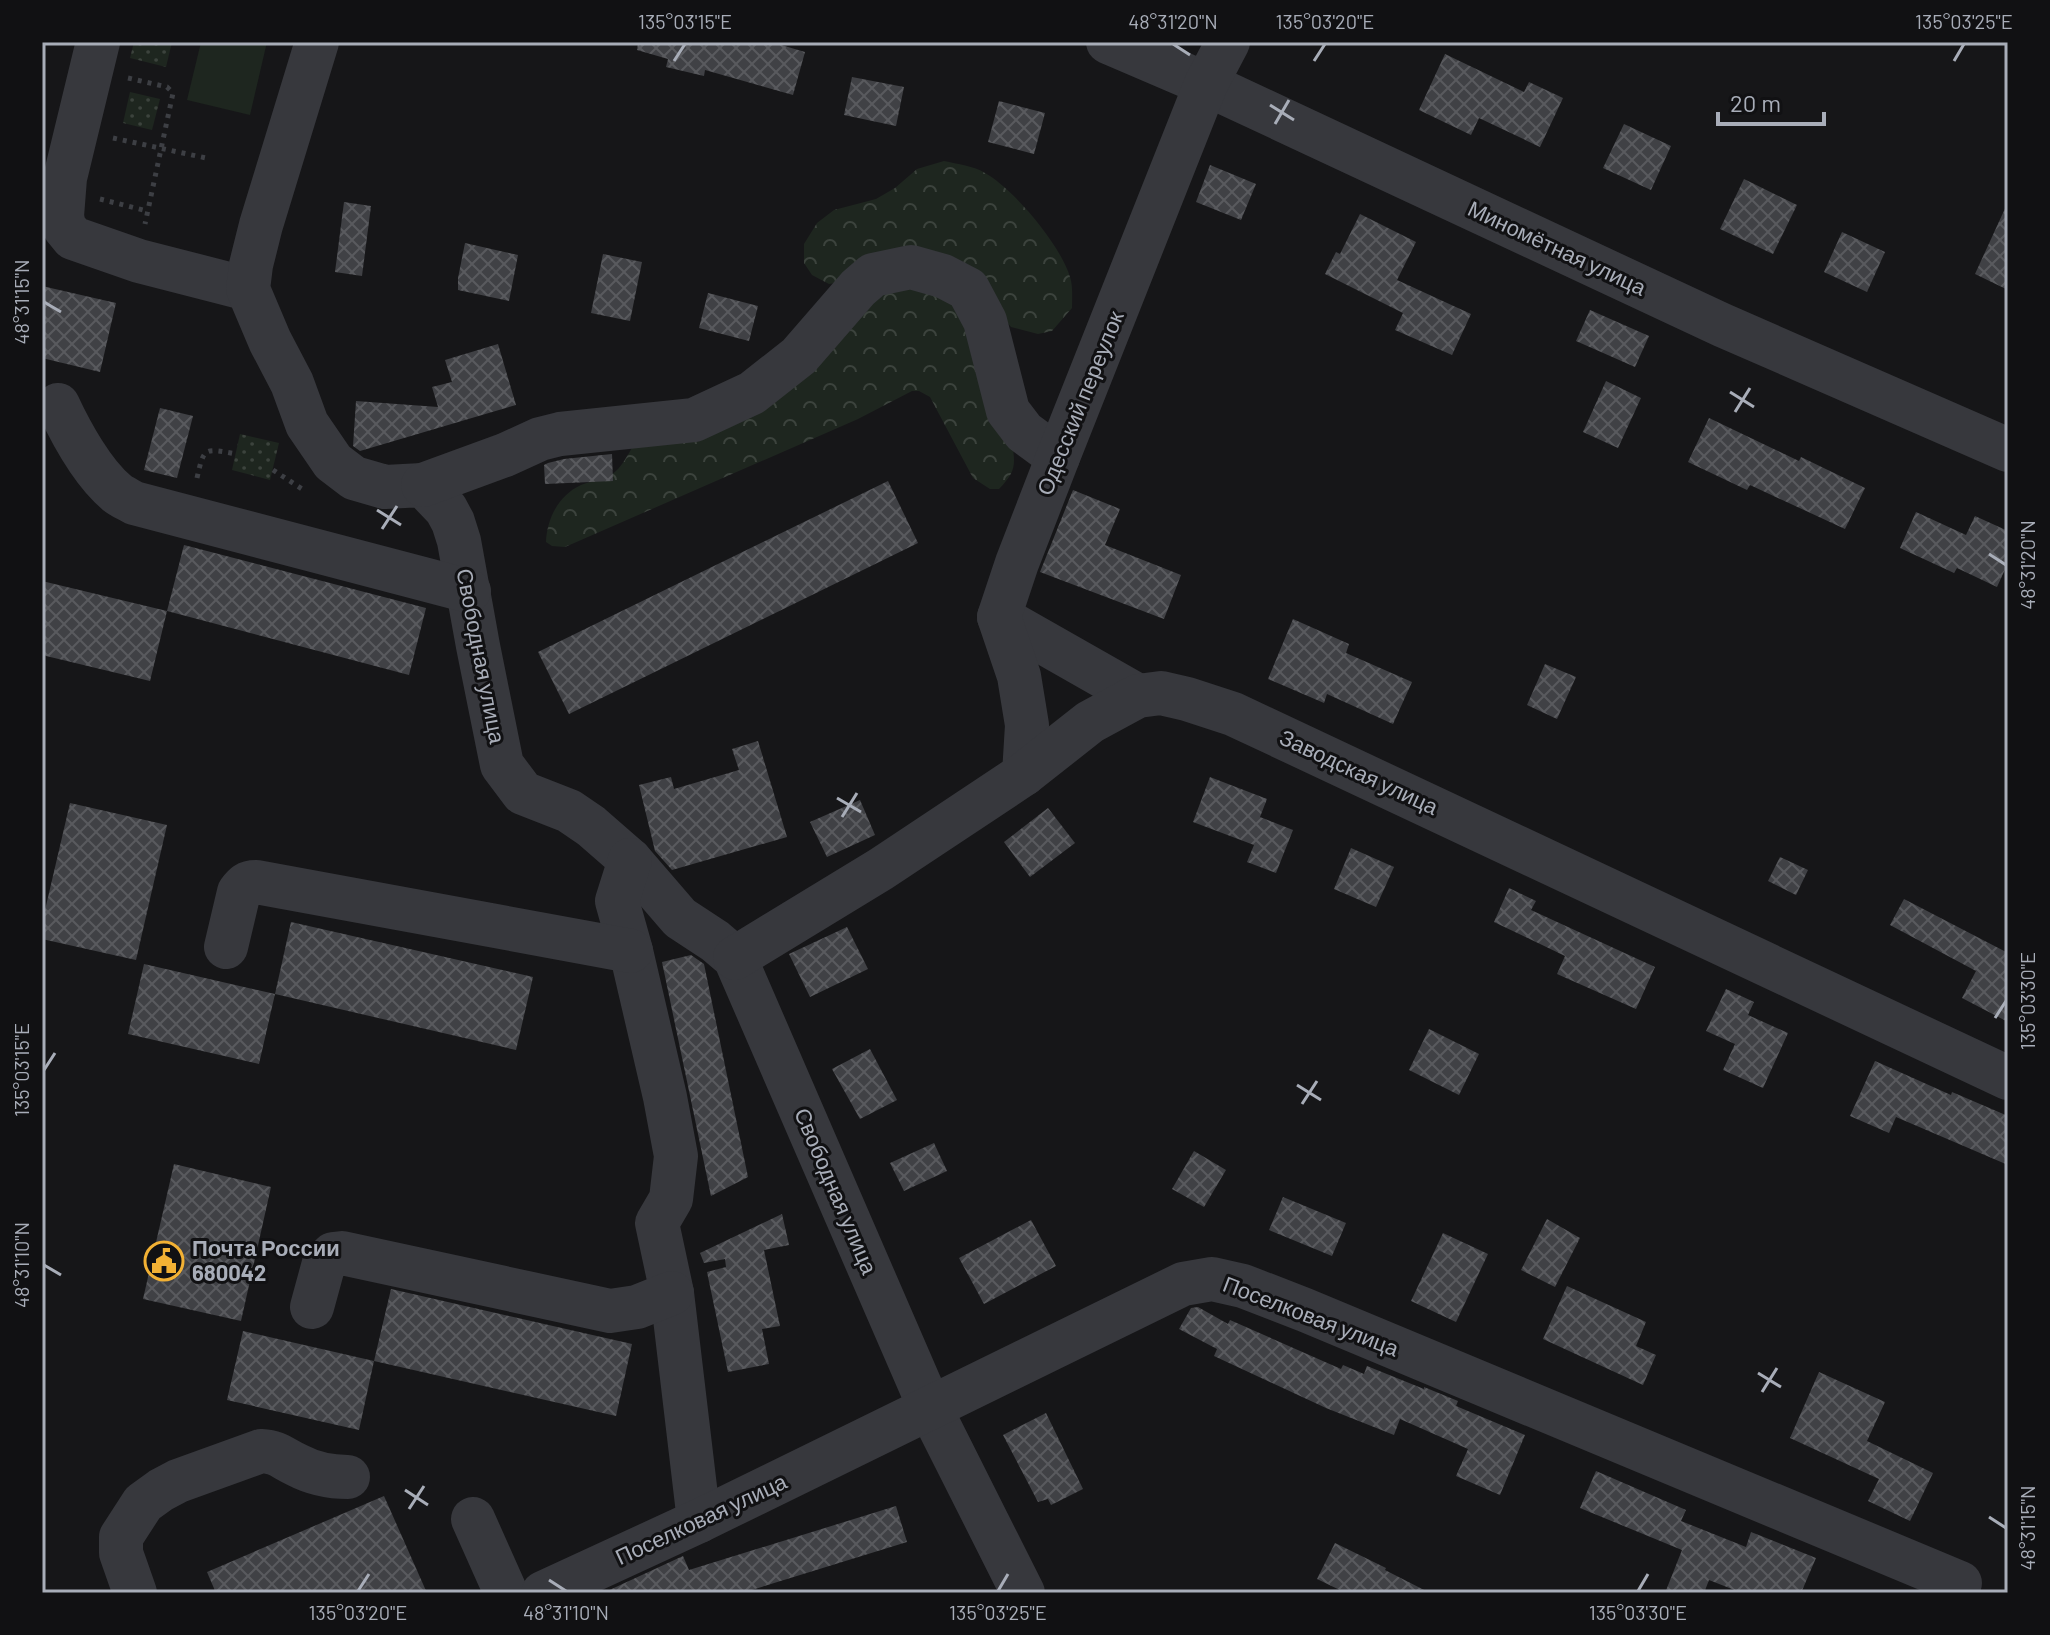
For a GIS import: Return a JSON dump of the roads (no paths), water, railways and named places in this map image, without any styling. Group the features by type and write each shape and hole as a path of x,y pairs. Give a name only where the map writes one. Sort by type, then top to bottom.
{"street":[{"path":"98,42 65,178 64,227 73,238 139,261 248,289"},
{"path":"317,42 261,225 248,289 292,383 307,424 333,462 354,478 385,487 423,485 560,434 694,420 752,393 799,356 873,275 911,267 943,276 968,289 985,321 1008,411 1024,432 1058,457"},
{"name":"Миномётная улица","path":"1108,42 1206,84 1722,325 2008,450"},
{"name":"Одесский переулок","path":"999,617 1058,457 1206,84 1228,42"},
{"path":"58,405 70,430 99,473 118,494 134,503 469,591"},
{"name":"Свободная улица","path":"423,485 446,509 453,522 502,765 523,793 569,811 591,826 630,860 680,918 735,958 930,1408 1023,1593"},
{"path":"999,617 1138,696"},
{"path":"999,617 1019,676 1027,725 1024,774"},
{"name":"Заводская улица","path":"735,958 881,869 1024,774 1090,722 1138,696 1161,693 1233,714 2008,1078"},
{"path":"630,860 617,901 665,1097 676,1156 671,1199 657,1223 672,1293 699,1521"},
{"path":"226,947 239,892 248,882 256,882 631,951"},
{"path":"312,1307 324,1263 333,1254 342,1253 610,1311 637,1307 672,1293"},
{"name":"Поселковая улица","path":"543,1593 699,1521 1183,1284 1212,1279 1243,1286 1305,1310 1960,1583"},
{"path":"135,1593 121,1553 121,1537 143,1503 178,1481 261,1451 274,1452 314,1473 348,1477"},
{"path":"473,1519 506,1593"}],"place":[{"name":"Почта России 680042","path":"164,1261"}]}
